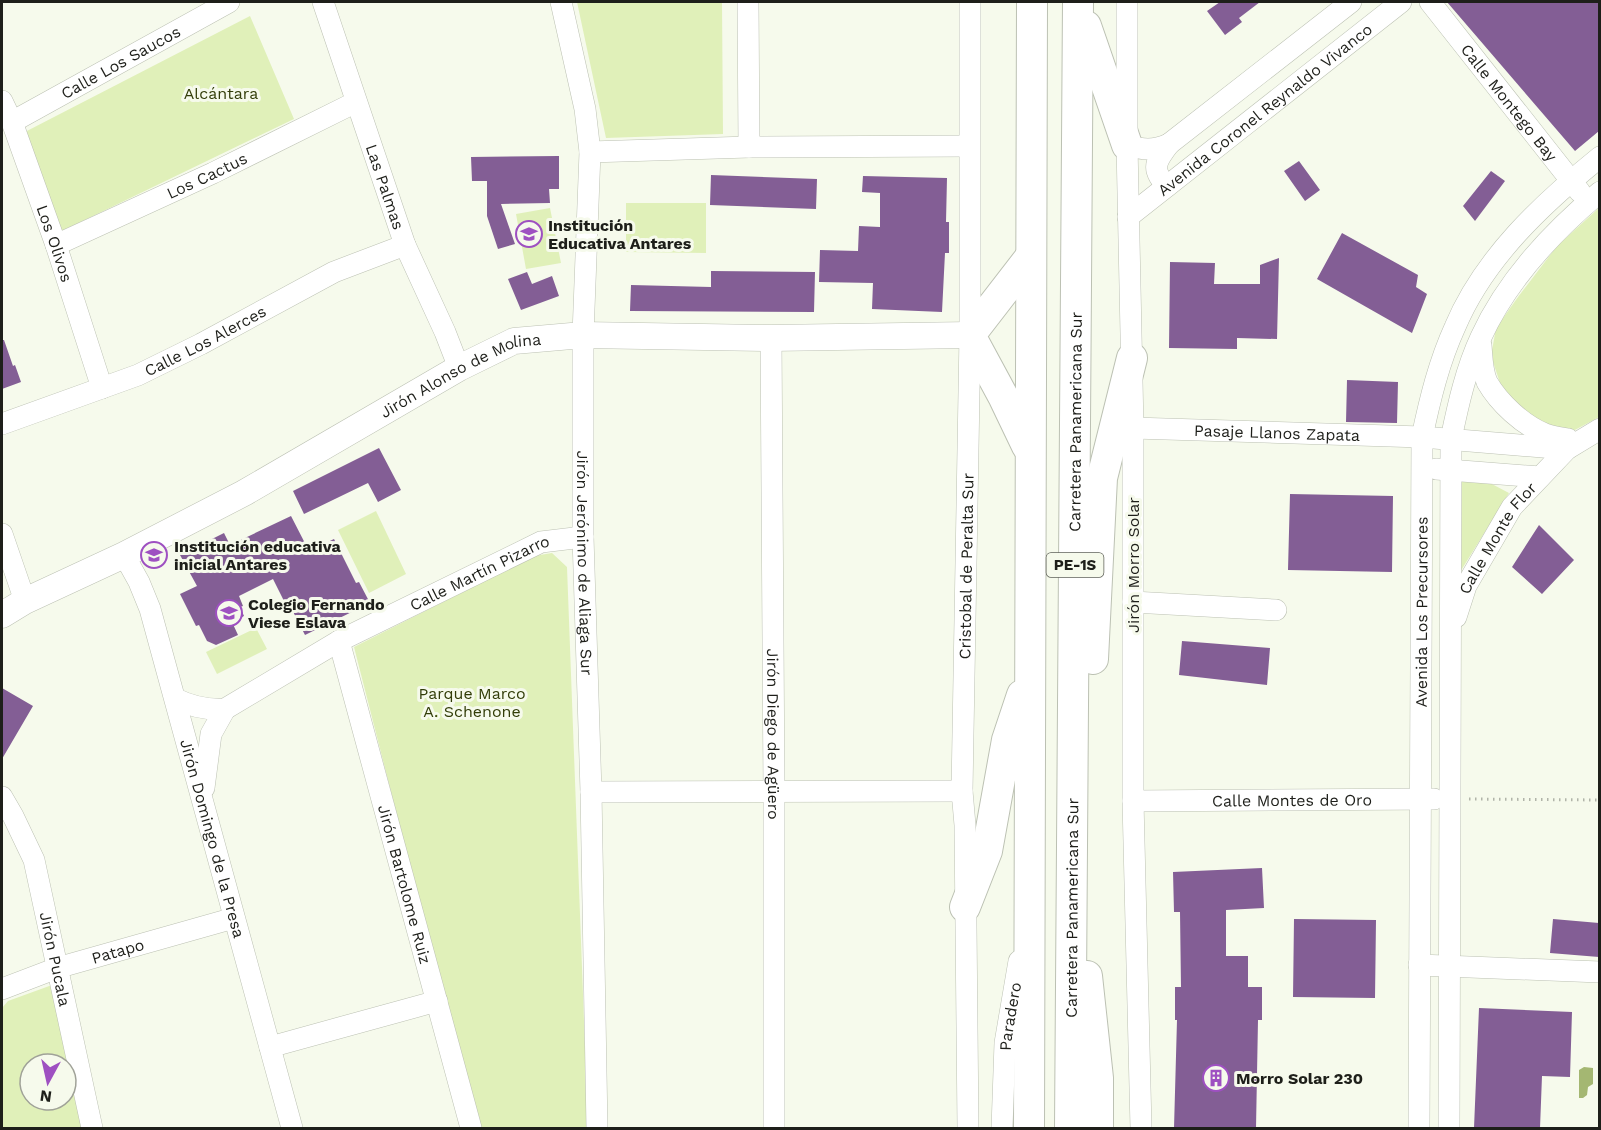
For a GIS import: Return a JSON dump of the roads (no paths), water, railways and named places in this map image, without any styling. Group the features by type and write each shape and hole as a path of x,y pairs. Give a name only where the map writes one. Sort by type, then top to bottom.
{"highway":[{"name":"PE-1S","path":"1029,1128 1032,2"},
{"path":"1078,2 1126,145"},
{"name":"Carretera Panamericana Sur","path":"1070,1128 1078,2"},
{"path":"1031,256 970,335 1004,398 1031,456"},
{"path":"1072,795 1090,735 1102,478 1132,358"},
{"path":"965,907 987,851 1007,740 1031,669"},
{"path":"1071,830 1098,1078 1098,1128"}],"main road":[{"name":"Jirón Alonso de Molina","path":"7,611 124,555 244,493 459,368 514,341 583,336 771,338 970,335"}],"street":[{"name":"Calle Los Saucos","path":"12,122 229,2"},
{"name":"Las Palmas","path":"323,2 405,245 459,368"},
{"name":"Jirón Jerónimo de Aliaga Sur","path":"561,2 585,109 590,152 583,336 583,537 591,792 597,1128"},
{"path":"748,2 749,147"},
{"name":"Cristobal de Peralta Sur","path":"968,1128 962,791 970,335 970,2"},
{"name":"Jirón Morro Solar","path":"1126,2 1126,145 1133,428 1133,801 1141,1128"},
{"name":"Avenida Coronel Reynaldo Vivanco","path":"1126,145 1144,150 1158,149 1169,144 1351,2"},
{"name":"Avenida Coronel Reynaldo Vivanco","path":"1128,217 1401,2"},
{"name":"Calle Montego Bay","path":"1430,2 1572,181 1594,197"},
{"name":"Los Olivos","path":"2,101 12,122 56,245 102,388"},
{"name":"Los Cactus","path":"56,245 213,173 356,102"},
{"path":"1167,186 1159,179 1156,170 1158,159 1169,144"},
{"path":"590,152 749,147 969,146"},
{"name":"Avenida Los Precursores","path":"1419,1128 1422,437 1444,356 1455,326 1475,288 1519,231 1599,157"},
{"name":"Avenida Los Precursores","path":"1449,1128 1449,470 1451,439 1458,405 1480,338 1507,290 1536,253 1594,197"},
{"name":"Calle Los Alerces","path":"2,424 138,375 201,344 334,272 405,245"},
{"name":"Jirón Diego de Agüero","path":"771,338 774,1128"},
{"path":"1480,338 1486,380 1496,394 1529,425 1546,435 1572,445"},
{"name":"Pasaje Llanos Zapata","path":"1133,428 1422,437 1572,445"},
{"name":"Calle Monte Flor","path":"1449,640 1466,586 1512,507 1572,445 1599,429"},
{"path":"1421,468 1540,477"},
{"path":"2,534 7,611"},
{"name":"Calle Martín Pizarro","path":"225,708 339,641 542,542 583,537"},
{"name":"Jirón Domingo de la Presa","path":"124,555 146,597 176,699 292,1128"},
{"path":"1133,602 1276,610"},
{"name":"Jirón Bartolome Ruiz","path":"339,641 471,1128"},
{"path":"176,699 189,706 210,709 225,708"},
{"path":"203,800 211,734 225,708"},
{"path":"591,792 962,791"},
{"name":"Jirón Pucala","path":"2,797 34,860 92,1128"},
{"name":"Calle Montes de Oro","path":"1133,801 1449,798"},
{"name":"Paradero","path":"1002,1128 1005,1042 1029,905"},
{"name":"Patapo","path":"2,989 57,968 234,918"},
{"path":"1419,965 1599,972"},
{"path":"270,1047 437,1001"}],"place":[{"name":"Institución Educativa Antares","path":"529,234"},
{"name":"Institución educativa inicial Antares","path":"154,555"},
{"name":"Colegio Fernando Viese Eslava","path":"229,613"},
{"name":"Morro Solar 230","path":"1216,1078"}],"park label":[{"name":"Alcántara","path":"221,93"},
{"name":"Parque Marco A. Schenone","path":"472,702"}]}
